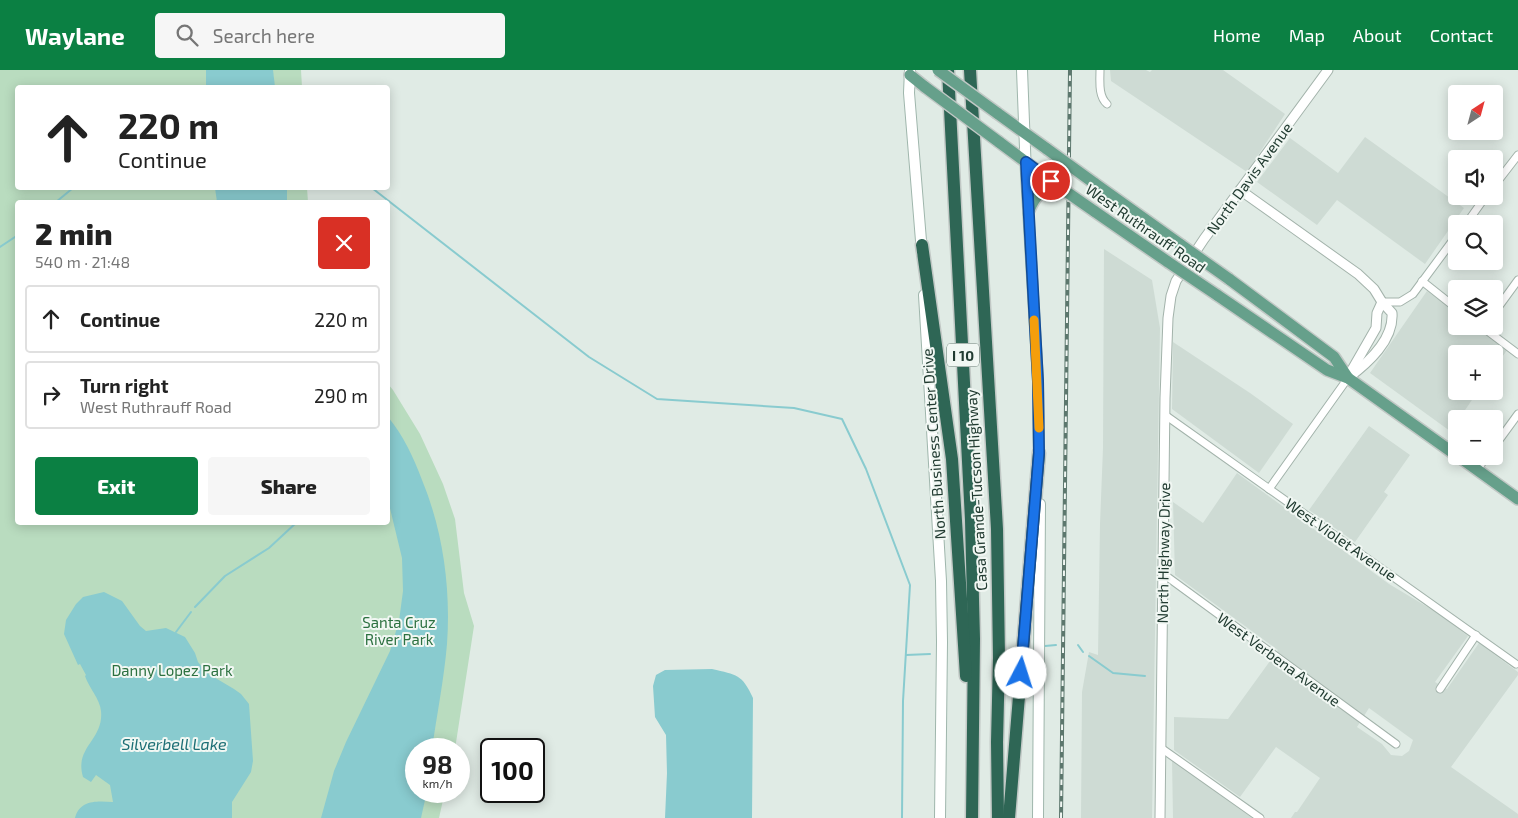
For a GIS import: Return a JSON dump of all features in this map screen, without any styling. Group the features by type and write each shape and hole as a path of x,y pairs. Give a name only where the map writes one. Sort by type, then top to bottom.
{"highway":[{"name":"Casa Grande-Tucson Highway","path":"948,70 972,520 974,639 972,818"},
{"name":"Casa Grande-Tucson Highway","path":"970,70 997,529 999,658 998,818"},
{"path":"922,245 952,458 973,771"},
{"path":"1009,818 1039,453"}],"main road":[{"name":"West Ruthrauff Road","path":"938,70 1229,279 1334,358 1348,378"},
{"path":"1022,70 1038,381 1040,562 1038,818"},
{"name":"West Ruthrauff Road","path":"907,72 1054,185 1327,370 1348,378 1448,450"},
{"name":"North Business Center Drive","path":"907,72 922,245 926,341 942,581 940,818"},
{"path":"1029,210 1033,201 1041,192 1054,185"},
{"name":"West Ruthrauff Road","path":"1470,465 1518,499"}],"street":[{"path":"1100,70 1100,90 1103,100 1107,104"},
{"name":"North Davis Avenue","path":"1173,289 1176,281 1204,239 1328,70"},
{"path":"1503,174 1518,154"},
{"path":"1240,190 1358,274 1374,289 1392,313 1393,320 1390,330 1367,364 1348,378"},
{"path":"1382,302 1404,300 1413,294 1448,247"},
{"path":"1503,301 1518,280"},
{"path":"1422,281 1448,302"},
{"name":"North Highway Drive","path":"1160,818 1162,573 1168,318 1173,289"},
{"path":"1269,489 1348,378 1376,328 1377,313 1382,302"},
{"path":"1493,335 1518,354"},
{"path":"1503,435 1518,414"},
{"name":"West Violet Avenue","path":"1166,415 1516,664"},
{"path":"1477,470 1481,465"},
{"name":"West Verbena Avenue","path":"1162,573 1396,744"},
{"path":"1440,689 1476,635"},
{"path":"1162,748 1260,818"}],"shaded area":[{"path":"1110,70 1146,70 1150,72 1152,70 1223,70 1285,114 1247,172 1111,81"},
{"path":"1365,137 1448,197 1448,205 1460,205 1464,208 1459,215 1448,215 1448,231 1425,264 1337,200 1317,225 1257,182 1290,138 1338,173"},
{"path":"1104,249 1152,280 1160,328 1152,818 1081,818 1082,692 1089,652 1098,655 1103,448"},
{"path":"1427,291 1448,306 1448,335 1487,335 1500,345 1448,345 1448,400 1472,400 1465,410 1448,410 1448,430 1370,373"},
{"path":"1173,342 1293,424 1259,473 1172,409"},
{"path":"1503,347 1507,350 1503,356"},
{"path":"1369,426 1410,455 1384,492 1388,495 1355,542 1309,510"},
{"path":"1237,473 1389,584 1436,612 1468,636 1435,682 1447,689 1479,643 1518,672 1518,675 1451,767 1518,814 1518,818 1291,818 1320,778 1276,747 1240,797 1174,750 1174,717 1228,719 1278,650 1175,575 1173,502 1203,523","holes":["1369,708 1413,740 1409,751 1402,756 1391,755 1382,744 1357,727"]},
{"path":"1172,760 1252,818 1173,818"}],"green space":[{"name":"Danny Lopez Park","path":"0,70 301,70 302,85 15,85 15,190 307,190 308,200 15,200 15,525 390,525 390,386 420,434 443,484 455,519 464,593 474,626 457,738 405,738 405,803 442,803 439,818 0,818"}],"water":[{"path":"206,70 273,70 275,85 206,85"},
{"path":"215,190 287,190 287,200 217,200"},
{"path":"390,420 408,447 429,499 444,560 448,602 447,644 434,738 405,738 405,803 424,803 421,818 321,818 334,771 390,651 399,621 403,591 402,558 390,508"},
{"name":"Silverbell Lake","path":"104,592 122,601 140,626 146,631 166,628 185,637 198,662 207,673 241,694 249,704 253,761 251,772 232,802 232,818 75,818 77,812 85,804 90,802 113,802 110,785 96,775 91,782 83,777 82,758 98,729 101,721 101,711 99,702 80,664 78,665 64,634 66,620 76,604 83,597"},
{"path":"712,669 738,677 745,684 753,698 752,818 665,818 666,735 655,717 653,686 656,675 665,670"}],"waterway":[{"path":"58,200 71,190"},
{"path":"375,190 387,200"},
{"path":"390,202 589,357 657,399 794,408 842,419 866,469 910,585 903,701 902,818"},
{"path":"0,247 15,237"},
{"path":"195,607 225,576 269,548 294,525"},
{"path":"176,632 191,612"},
{"path":"1045,646 1056,645"},
{"path":"1078,645 1083,652"},
{"path":"906,655 930,654"},
{"path":"1089,656 1113,673 1145,676"}],"railway":[{"path":"1061,818 1070,70"}],"slow traffic":[{"path":"1034,320 1039,428"}],"route":[{"path":"1021,673 1039,453 1038,381 1026,162 1051,181"}],"park label":[{"name":"Santa Cruz River Park","path":"399,630"}]}
